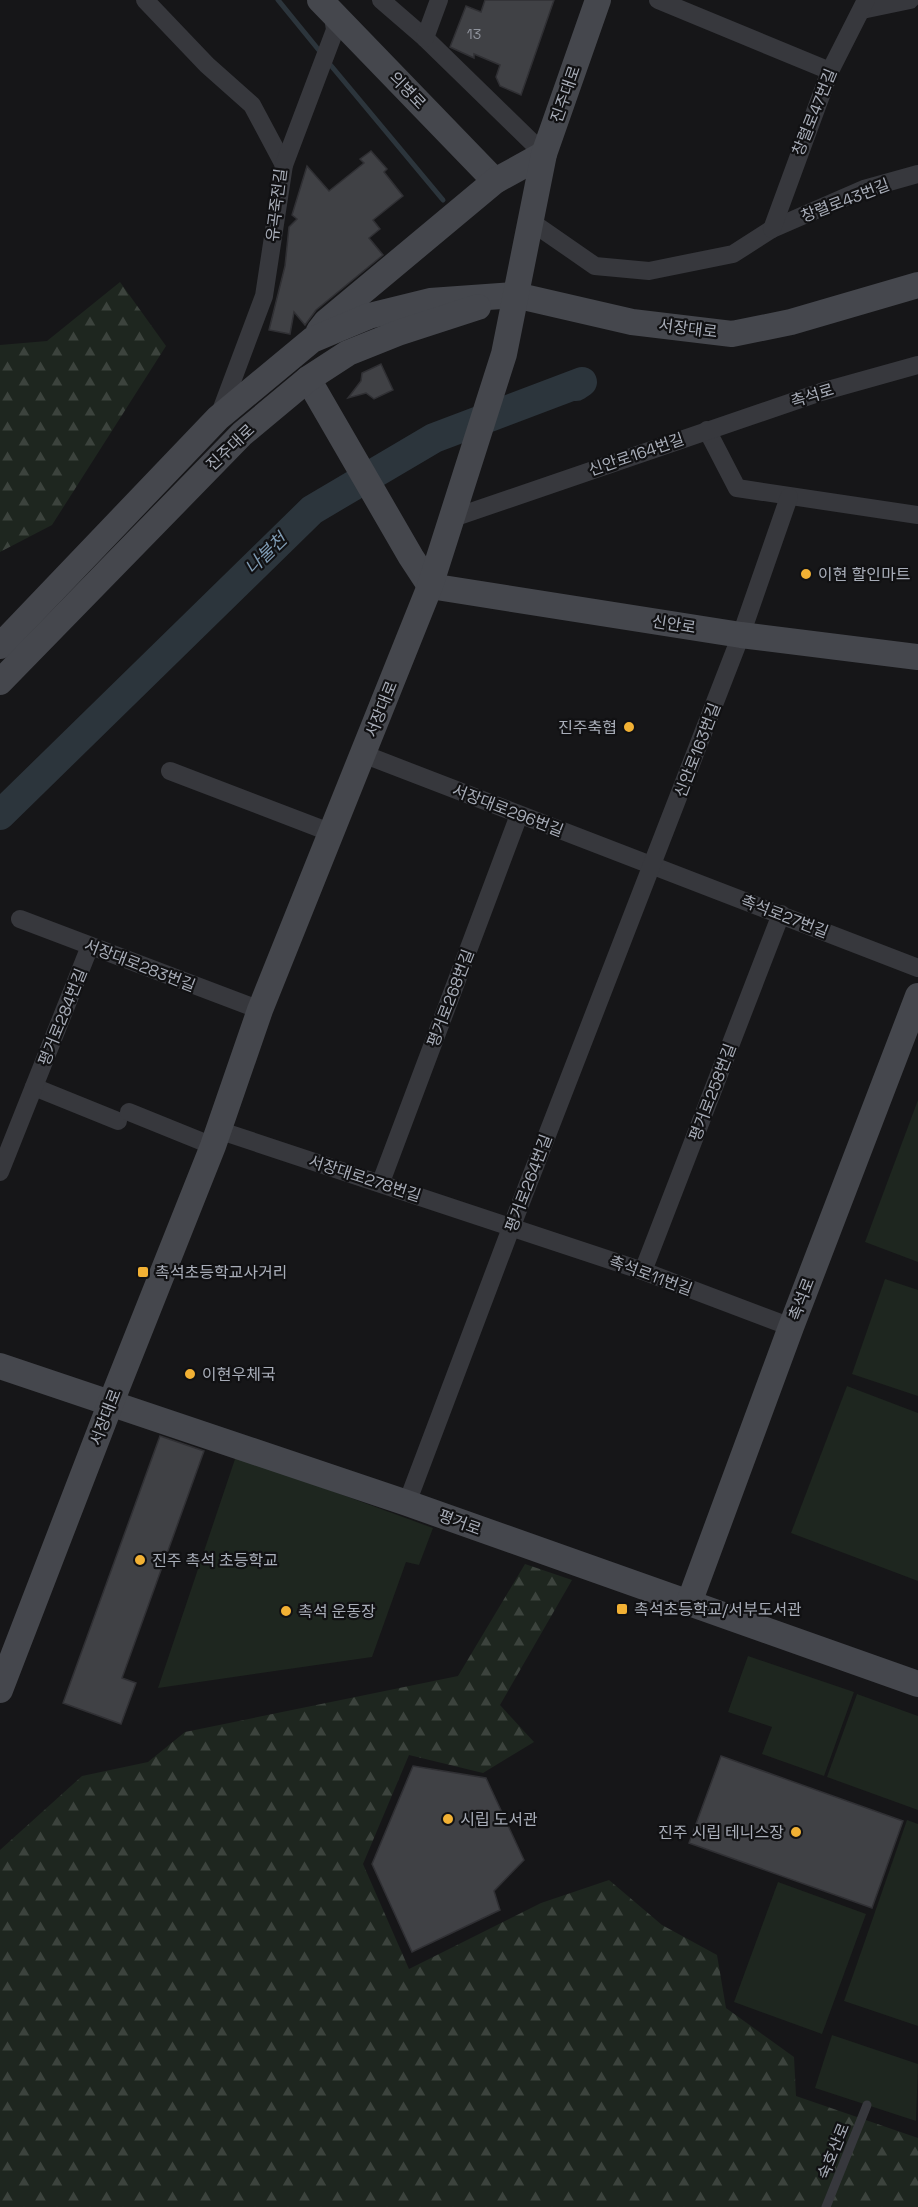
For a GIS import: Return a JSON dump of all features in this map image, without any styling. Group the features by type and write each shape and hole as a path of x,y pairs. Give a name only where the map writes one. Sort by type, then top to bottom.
{"street":[{"name":"유곡죽전길","path":"145,0 207,65 252,105 284,165 264,296 218,418"},
{"path":"312,340 326,322 495,181 544,154 425,38 381,0"},
{"path":"425,38 439,0"},
{"name":"진주대로","path":"515,295 544,154 598,0"},
{"path":"658,0 830,71"},
{"path":"864,5 910,0"},
{"name":"창렬로47번길","path":"772,229 830,71 864,5"},
{"path":"284,165 316,79 330,10"},
{"name":"의병로","path":"330,10 495,181"},
{"name":"창렬로43번길","path":"530,221 595,266 649,271 733,254 772,229 864,189 918,174"},
{"name":"서장대로","path":"0,1690 216,1138 260,1010 430,585 504,354 515,295 632,322 732,334 791,322 918,285"},
{"name":"진주대로","path":"0,645 218,418 312,340 369,316 430,302 515,295"},
{"name":"진주대로","path":"0,682 242,434 308,379 348,353 398,333 515,295"},
{"name":"촉석로","path":"707,429 821,392 918,365"},
{"path":"308,379 411,557 430,585"},
{"path":"707,429 737,488 918,515"},
{"name":"신안로164번길","path":"453,518 707,429"},
{"path":"741,635 789,497"},
{"name":"신안로","path":"430,585 741,635 918,657"},
{"name":"신안로163번길","path":"652,865 741,635"},
{"name":"서장대로296번길","path":"363,754 652,865"},
{"path":"170,771 332,833"},
{"name":"평거로268번길","path":"381,1182 519,815"},
{"name":"촉석로27번길","path":"652,865 918,969"},
{"name":"평거로264번길","path":"408,1503 511,1228 652,865"},
{"name":"평거로258번길","path":"643,1270 781,914"},
{"name":"서장대로283번길","path":"20,919 260,1010"},
{"name":"평거로284번길","path":"0,1172 6,1141 34,1087 90,946"},
{"name":"촉석로","path":"689,1603 790,1326 918,996"},
{"name":"평거로284번길","path":"34,1087 123,1116 216,1138"},
{"name":"서장대로278번길","path":"216,1138 381,1182 511,1228"},
{"name":"촉석로11번길","path":"511,1228 643,1270 790,1326"},
{"name":"평거로","path":"0,1366 110,1405 408,1503 918,1684"}],"lane":[{"name":"숙호산로","path":"826,2207 867,2105"}],"green space":[{"path":"120,282 166,346 52,525 0,552 0,345 47,341"},
{"path":"918,1100 918,1262 865,1242"},
{"path":"885,1279 918,1290 918,1396 852,1374"},
{"path":"847,1386 918,1413 918,1581 791,1533"},
{"name":"촉석 운동장","path":"236,1456 433,1528 419,1565 406,1562 372,1657 158,1688"},
{"path":"525,1564 572,1580 500,1705 534,1742 483,1773 409,1755 363,1864 409,1969 541,1903 609,1880 662,1925 717,1955 726,2008 794,2057 796,2096 918,2138 918,2207 0,2207 0,1850 82,1776 148,1762 185,1732 458,1676"},
{"path":"748,1656 854,1692 824,1776 762,1754 772,1727 728,1712"},
{"path":"857,1694 918,1716 918,1810 827,1777"},
{"path":"907,1820 918,1824 918,2026 844,2001"},
{"path":"778,1882 866,1914 822,2034 734,2002"},
{"path":"832,2035 918,2064 916,2121 815,2088"}],"building":[{"path":"485,0 554,0 521,95 500,86 496,77 500,65 474,54 474,58 450,47 466,6 481,12"},
{"path":"371,151 387,169 384,172 403,196 373,220 380,229 369,238 383,255 316,310 305,325 294,312 290,334 269,330 285,266 289,227 297,219 292,215 307,166 329,191 364,163 360,159"},
{"path":"381,364 393,390 374,399 366,393 348,398 361,381 362,373"},
{"name":"진주 촉석 초등학교","path":"160,1436 204,1451 122,1678 136,1683 121,1724 63,1703"},
{"name":"진주 시립 테니스장","path":"721,1756 903,1821 872,1908 689,1843"},
{"name":"시립 도서관","path":"413,1766 486,1778 524,1860 494,1891 500,1910 412,1952 372,1864"}],"waterway":[{"path":"278,0 322,54"},
{"path":"328,62 443,200"},
{"name":"나불천","path":"0,815 312,510 434,438 582,382 576,386"}],"place":[{"name":"이현 할인마트","path":"806,574"},
{"name":"진주축협","path":"629,727"},
{"name":"촉석초등학교사거리","path":"143,1272"},
{"name":"이현우체국","path":"190,1374"},
{"name":"진주 촉석 초등학교","path":"140,1560"},
{"name":"촉석초등학교/서부도서관","path":"622,1609"},
{"name":"촉석 운동장","path":"286,1611"},
{"name":"시립 도서관","path":"448,1819"},
{"name":"진주 시립 테니스장","path":"796,1832"}]}
